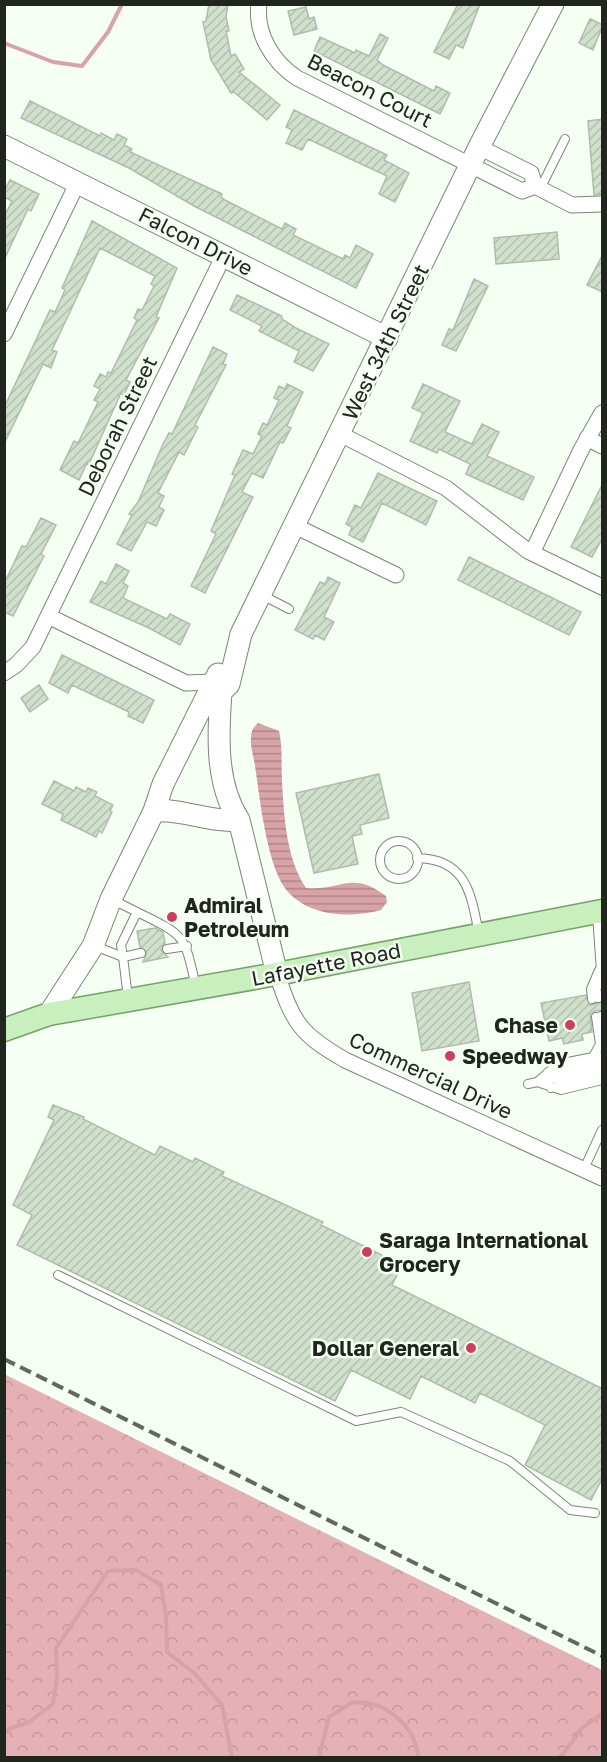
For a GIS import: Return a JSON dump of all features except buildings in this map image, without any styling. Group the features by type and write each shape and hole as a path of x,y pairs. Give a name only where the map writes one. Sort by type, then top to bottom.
{"main road":[{"name":"Lafayette Road","path":"4,1030 49,1014 277,974 599,911"},
{"name":"Lafayette Road","path":"4,1015 22,1012 49,1014"}],"street":[{"name":"Beacon Court","path":"260,4 262,36 271,52 287,71 475,155 522,190 538,188 572,205 603,204"},
{"name":"West 34th Street","path":"277,974 239,820 243,802 234,751 234,695 221,683 241,634 475,155 553,4"},
{"name":"Falcon Drive","path":"4,146 387,338"},
{"path":"4,334 78,182"},
{"name":"Deborah Street","path":"4,673 16,665 33,647 224,255"},
{"path":"532,553 587,438 603,412"},
{"path":"340,434 446,488 532,553 603,587"},
{"path":"587,438 603,446"},
{"path":"295,526 396,575"},
{"path":"48,616 186,684 221,683"},
{"path":"49,1014 93,946 111,898 154,811 163,784 200,710 221,683"},
{"path":"186,684 200,710"},
{"path":"154,811 164,810 223,822 239,820"},
{"name":"Commercial Drive","path":"277,974 297,1024 318,1045 345,1060 603,1178"}],"lane":[{"path":"538,188 565,139"},
{"path":"261,595 289,609"},
{"path":"397,842 413,848 417,858 414,871 400,879 386,874 380,862 386,847 397,842"},
{"path":"417,858 431,859 463,876 470,892 479,935"},
{"path":"111,898 175,930 187,946 196,988"},
{"path":"599,911 603,985"},
{"path":"128,1000 121,945 137,912"},
{"path":"93,946 123,957 141,953"},
{"path":"166,949 187,946"},
{"path":"595,998 595,980 601,969"},
{"path":"533,1083 558,1064 593,1057 600,1044 600,1018"},
{"path":"547,1072 592,1065 603,1056"},
{"path":"533,1083 595,1070 603,1066"},
{"path":"551,1088 603,1073"},
{"path":"533,1083 561,1090 603,1080"},
{"path":"584,1169 603,1130"},
{"path":"58,1275 356,1422 401,1412 510,1461 570,1510 595,1513"}],"green space":[{"path":"4,1374 602,1670 602,1757 5,1757"}],"shaded area":[{"path":"258,723 279,731 287,836 294,864 306,888 329,887 346,883 364,884 386,896 387,902 381,910 357,914 320,911 298,901 281,883 270,852 251,745 252,732"}],"waterway":[{"path":"4,43 53,62 82,66 108,32 122,4"},
{"path":"4,1731 29,1722 53,1704 57,1677 56,1648 108,1571 136,1570 161,1585 166,1616 167,1652 194,1673 222,1705 232,1758"},
{"path":"319,1758 329,1717 353,1702 378,1706 401,1721 415,1742 418,1758"},
{"path":"558,1758 582,1728 602,1714"}],"railway":[{"path":"4,1359 602,1656"}],"place":[{"name":"Admiral Petroleum","path":"172,917"},
{"name":"Chase","path":"570,1025"},
{"name":"Speedway","path":"450,1056"},
{"name":"Saraga International Grocery","path":"367,1252"},
{"name":"Dollar General","path":"471,1348"}]}
